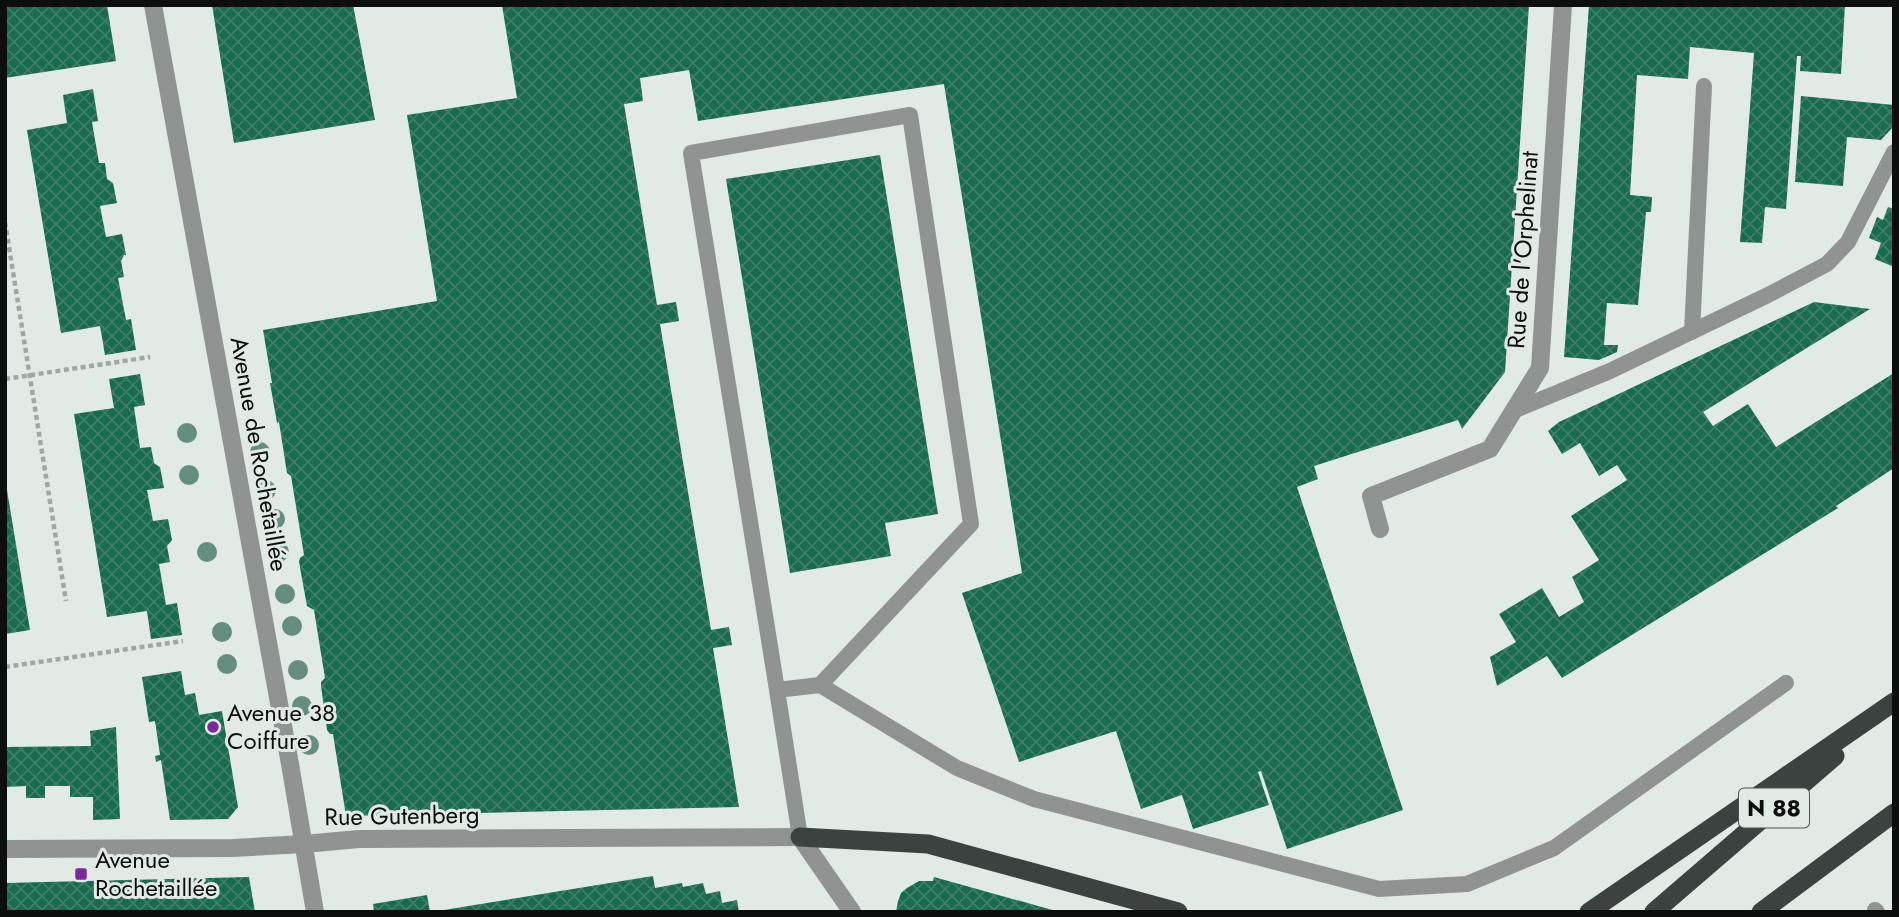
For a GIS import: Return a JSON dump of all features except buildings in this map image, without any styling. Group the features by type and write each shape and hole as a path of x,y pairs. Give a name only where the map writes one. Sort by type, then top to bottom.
{"highway":[{"path":"1588,912 1894,704"},
{"name":"N 88","path":"1654,912 1894,704"},
{"path":"1761,912 1894,813"},
{"path":"800,837 928,844 1178,912"}],"street":[{"name":"Avenue de Rochetaillée","path":"153,5 315,912"},
{"name":"Rue de l'Orphelinat","path":"1380,529 1371,496 1490,449 1540,368 1563,5"},
{"name":"Rue Gutenberg","path":"5,849 233,848 359,839 800,837"},
{"path":"800,837 852,912"}],"lane":[{"path":"1692,332 1704,86"},
{"path":"800,837 691,153 910,115 971,524 820,685"},
{"path":"1514,410 1610,371 1826,264 1848,242 1894,152"},
{"path":"777,690 820,685 957,768 1034,799 1379,889 1467,884 1554,848 1786,683"}],"path":[{"path":"5,222 66,601"},
{"path":"5,379 150,357"},
{"path":"5,667 183,641"}],"place":[{"name":"Avenue 38 Coiffure","path":"213,727"},
{"name":"Avenue Rochetaillée","path":"81,874"}]}
